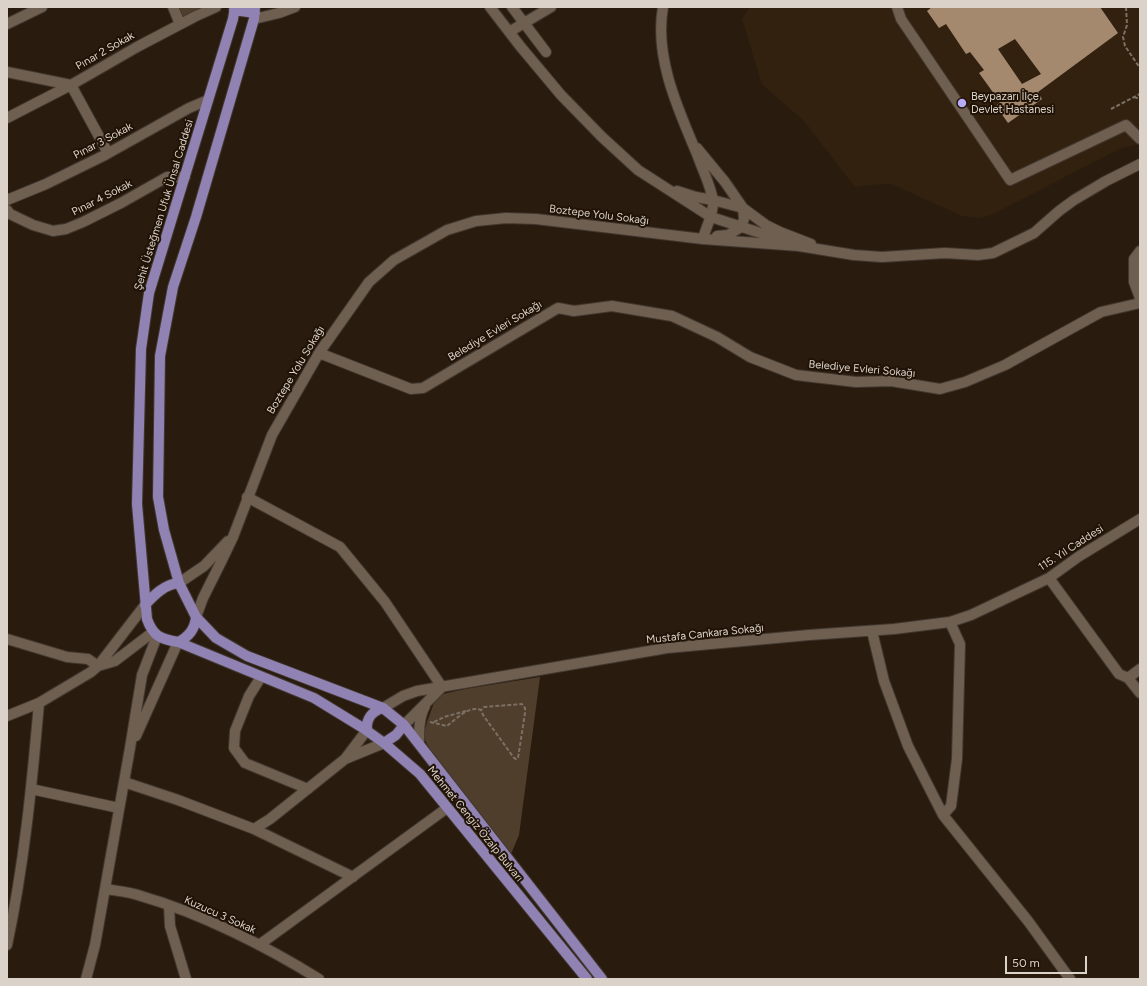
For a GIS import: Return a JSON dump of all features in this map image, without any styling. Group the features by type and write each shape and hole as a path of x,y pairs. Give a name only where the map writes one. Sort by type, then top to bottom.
{"main road":[{"path":"155,634 150,628 145,605 153,596 163,589 179,583 164,530 158,498 160,356 173,287 196,218 255,13 235,9"},
{"name":"Şehit Üsteğmen Ufuk Ünsal Caddesi","path":"145,605 137,504 141,349 149,293 235,9"},
{"name":"Mehmet Cengiz Özalp Bulvarı","path":"179,583 196,618 216,638 247,656 383,708 404,725 602,979"},
{"path":"178,642 183,640 191,632 196,618"},
{"name":"Mehmet Cengiz Özalp Bulvarı","path":"155,634 163,639 178,642 314,698 367,730 384,743 420,774 587,979"},
{"path":"367,730 368,720 372,714 383,708"},
{"path":"384,743 396,735 404,725"}],"street":[{"path":"7,24 42,7"},
{"path":"173,7 180,24"},
{"name":"Pınar 2 Sokak","path":"7,118 71,85 180,24 216,7"},
{"path":"255,13 279,13 295,7"},
{"path":"490,7 540,71 602,137 638,170 711,217 799,246"},
{"path":"512,7 546,52"},
{"path":"510,32 551,7"},
{"path":"663,7 660,30 669,83 704,172 713,200 711,217 706,227 703,239"},
{"path":"897,7 900,19 1010,180 1126,125 1140,139"},
{"path":"7,72 71,85 108,153"},
{"name":"Pınar 3 Sokak","path":"7,200 46,184 208,100"},
{"path":"690,139 725,182 743,208 766,225 826,251"},
{"path":"703,239 799,246 854,256 882,257 923,253 978,255 993,253 1034,233 1074,200 1106,181 1140,164"},
{"name":"Pınar 4 Sokak","path":"7,210 10,214 33,225 54,231 66,229 121,203 167,177 185,177"},
{"path":"660,185 696,198 713,200 743,208"},
{"path":"703,239 728,235 741,227 744,220 743,208"},
{"name":"Boztepe Yolu Sokağı","path":"196,618 203,598 233,537 247,497 272,435 319,352 369,282 394,260 447,230 476,221 506,218 536,219 703,239"},
{"path":"1140,251 1134,260 1134,282 1140,298"},
{"name":"Belediye Evleri Sokağı","path":"319,352 411,390 423,388 558,308 574,311 612,306 672,316 717,337 750,357 796,375 856,382 891,381 940,389 965,382 1005,365 1100,312 1140,303"},
{"path":"247,497 340,547 386,602 442,687 404,725"},
{"name":"115. Yıl Caddesi","path":"971,615 1050,578 1078,557 1140,519"},
{"path":"179,583 204,566 233,537"},
{"path":"1050,578 1119,674 1128,678 1140,693"},
{"path":"7,716 39,704 91,672 98,666 145,605"},
{"name":"Mustafa Cankara Sokağı","path":"383,708 403,696 417,692 667,648 872,631 950,622 971,615"},
{"path":"943,815 950,806 957,759 960,644 950,622"},
{"path":"872,631 884,681 908,746 943,815 1028,921 1070,979"},
{"path":"98,666 114,661 155,634"},
{"path":"86,979 95,945 142,675 155,634"},
{"path":"7,639 67,657 88,659 98,666"},
{"path":"130,748 178,642"},
{"path":"1128,678 1140,669"},
{"path":"262,677 249,696 235,731 234,748 245,763 308,789"},
{"path":"7,944 13,918 31,789 39,704"},
{"path":"419,743 420,720 422,711 426,704"},
{"path":"345,760 367,730"},
{"path":"254,829 270,819 345,760 384,743"},
{"path":"124,782 178,800 254,829 353,877"},
{"path":"31,789 120,808"},
{"path":"259,945 447,808"},
{"name":"Kuzucu 3 Sokak","path":"105,889 140,895 209,922 259,945 318,979"},
{"path":"169,906 170,926 186,979"}],"path":[{"path":"1126,7 1127,25 1123,37 1125,46 1140,68"},
{"path":"1111,109 1140,94"},
{"path":"1134,97 1140,99"},
{"path":"434,722 477,708 481,710 484,707 522,704 525,708 525,713 518,758 514,758 481,710"},
{"path":"420,720 447,726 469,710"}],"shaded area":[{"path":"176,7 203,7 182,19"},
{"name":"Beypazarı İlçe Devlet Hastanesi","path":"750,7 1140,7 1140,144 1121,148 991,215 979,218 962,216 892,184 855,187 805,122 762,84 742,19"},
{"path":"540,677 519,835 511,854 429,748 424,734 435,700 443,694"}],"building":[{"path":"932,7 1100,7 1118,33 1038,92 1042,99 1008,123 996,106 1000,102 979,73 984,70 970,52 966,54 946,24 939,28 927,11","holes":["1015,39 1041,74 1022,84 998,49"]}],"place":[{"name":"Beypazarı İlçe Devlet Hastanesi","path":"962,103"}]}
